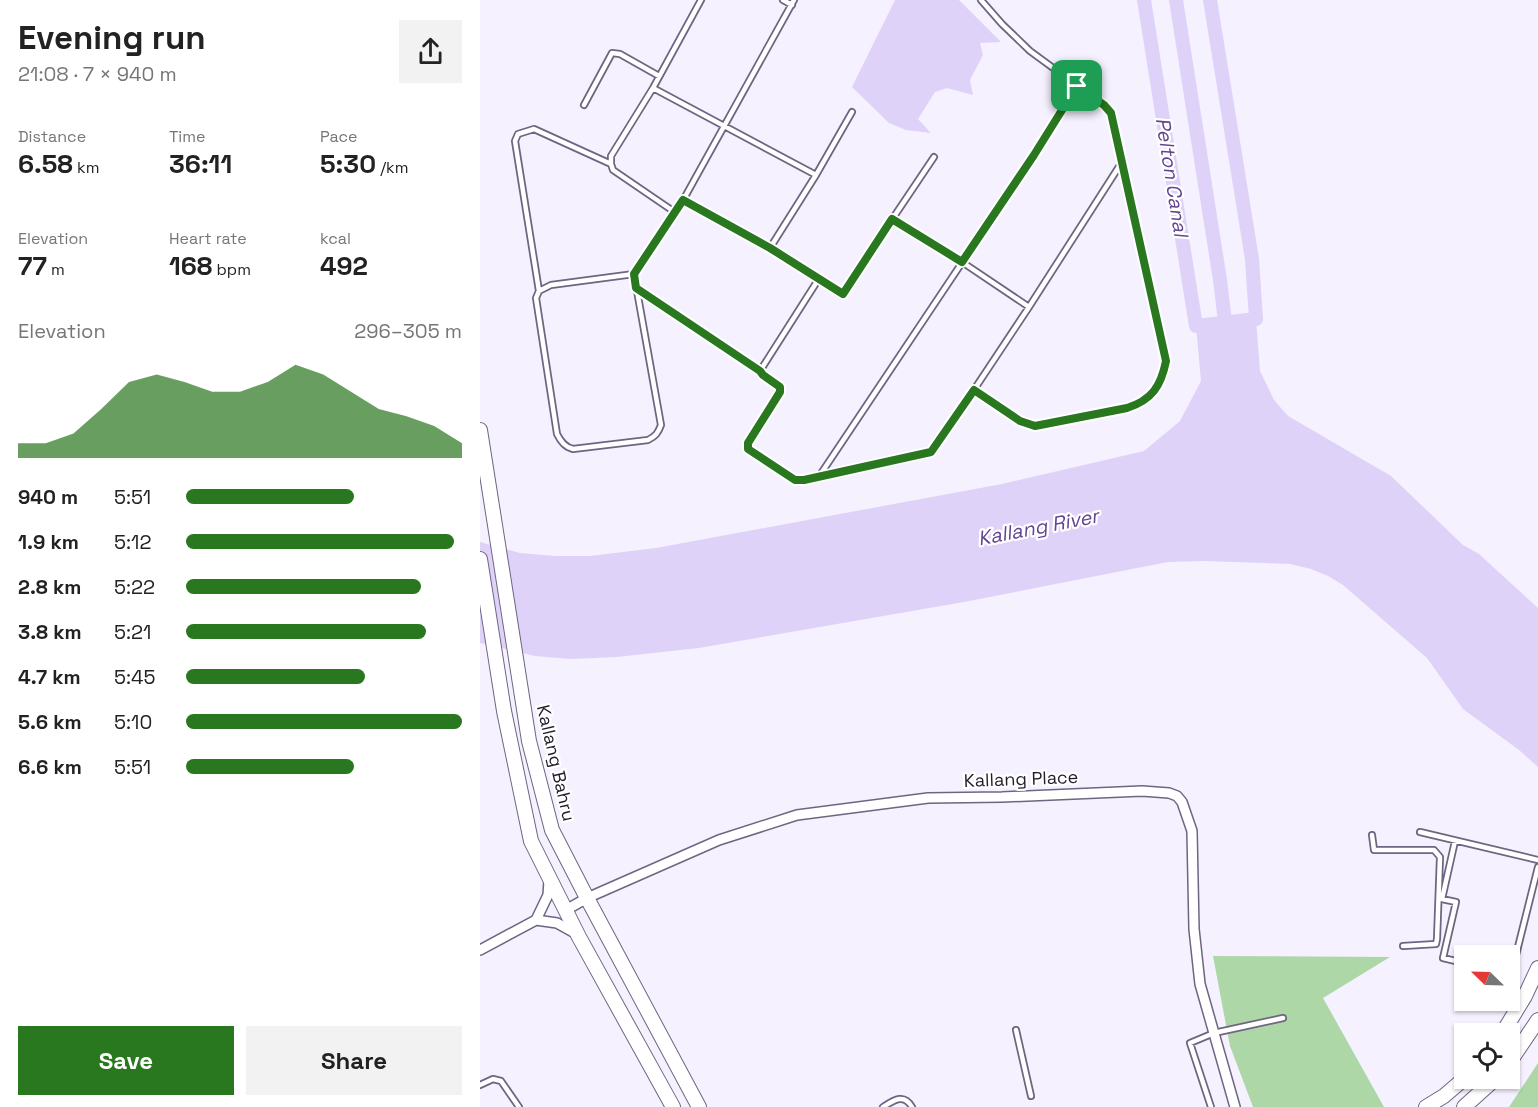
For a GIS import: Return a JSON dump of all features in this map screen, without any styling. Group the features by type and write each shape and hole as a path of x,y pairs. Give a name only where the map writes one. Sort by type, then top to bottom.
{"main road":[{"name":"Kallang Bahru","path":"480,430 529,741 552,830 699,1107"},
{"path":"480,559 498,676 531,841 579,937 673,1107"},
{"path":"1508,1023 1538,968"},
{"path":"1520,1047 1538,1020"},
{"path":"1426,1107 1454,1087"},
{"path":"1464,1107 1484,1089"}],"street":[{"name":"Kallang Place","path":"566,910 587,898 719,840 797,815 928,798 1142,791 1177,796 1182,802 1192,831 1194,929 1200,984 1235,1107"},
{"path":"480,950 536,920 548,895 548,876"},
{"path":"536,920 566,927 579,937"}],"lane":[{"path":"676,213 614,170 611,156 653,88 702,0"},
{"path":"611,164 534,129 518,134 515,141 539,291 536,298 557,435 561,442 573,449 648,440 656,436 659,431 661,425 634,274 676,213 793,2 783,0"},
{"path":"974,390 1020,421 1035,426 1142,403 1154,392 1163,377 1166,361 1109,109 1030,51 1002,24 984,1"},
{"path":"584,105 612,53 620,54 659,76"},
{"path":"818,478 1034,155 1077,86"},
{"path":"653,88 816,175"},
{"path":"770,248 852,112"},
{"path":"683,200 770,248 844,294 934,157"},
{"path":"636,288 760,371 760,374 781,389 748,443 748,449 795,480 818,478 931,452 1029,307 1122,162"},
{"path":"892,219 1029,307"},
{"path":"539,291 551,285 634,274"},
{"path":"760,371 818,279"},
{"path":"1420,832 1538,860"},
{"path":"1372,834 1374,850 1434,850 1440,857 1436,944 1403,946"},
{"path":"1454,961 1443,958 1456,902 1442,899 1455,840"},
{"path":"1518,945 1538,867"},
{"path":"1211,1107 1190,1043 1214,1033 1282,1018"},
{"path":"1016,1030 1031,1096"},
{"path":"480,1085 493,1079 501,1081 519,1107"},
{"path":"883,1107 903,1098 909,1101 912,1107"}],"green space":[{"path":"1213,956 1390,957 1323,998 1384,1107 1253,1107 1230,1046"},
{"path":"1538,1063 1538,1107 1509,1107"}],"water":[{"path":"895,0 959,0 1001,42 980,43 983,55 970,80 973,95 947,88 935,92 918,119 931,133 906,130 889,123 852,87"},
{"name":"Kallang River","path":"1256,319 1260,371 1274,400 1288,416 1391,476 1463,545 1479,554 1538,608 1538,767 1519,750 1463,709 1427,658 1343,585 1311,569 1290,564 1168,562 964,602 699,648 617,657 570,659 535,656 480,643 480,542 520,553 555,556 590,556 656,548 1002,484 1144,451 1180,421 1201,381 1196,326"}],"waterway":[{"name":"Pelton Canal","path":"1144,0 1196,326 1256,319 1252,259 1210,0"},
{"name":"Pelton Canal","path":"1176,0 1226,330"}],"route":[{"path":"1077,86 1104,105 1111,113 1166,361 1163,377 1154,392 1142,403 1127,408 1035,426 1020,421 974,390 931,452 800,481 748,449 748,443 780,392 780,387 760,374 760,371 636,288 634,274 683,200 770,248 843,294 892,219 962,262 1077,86"}]}
